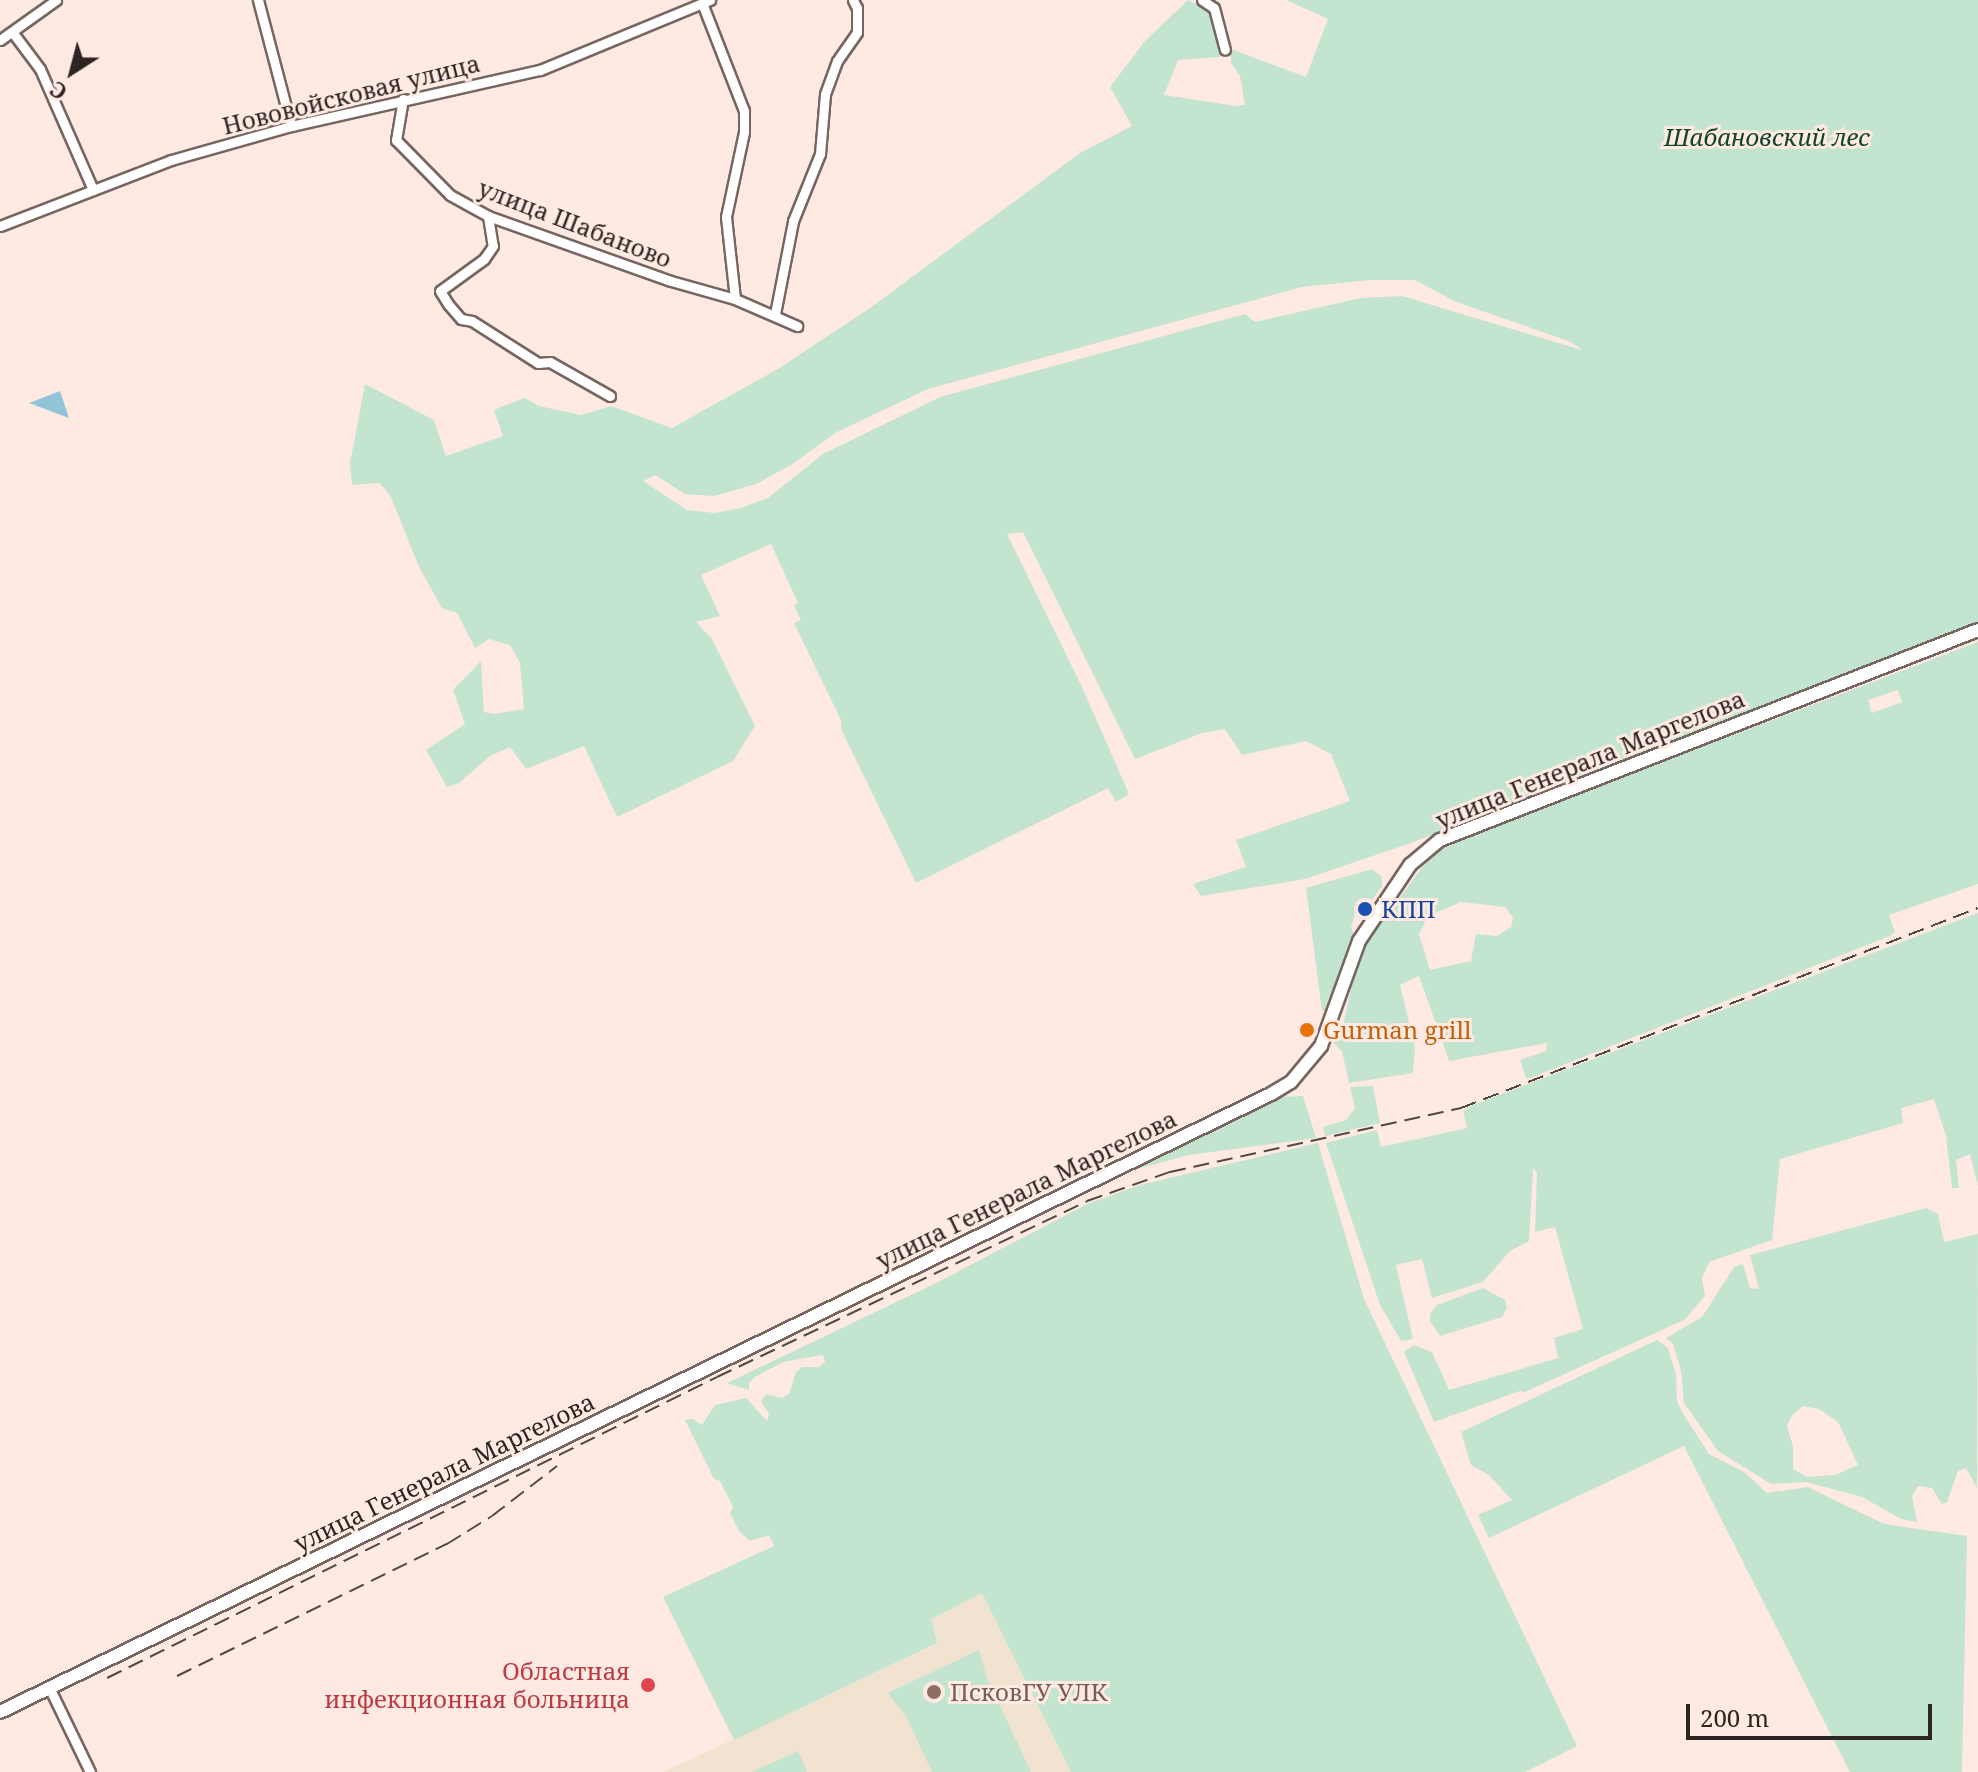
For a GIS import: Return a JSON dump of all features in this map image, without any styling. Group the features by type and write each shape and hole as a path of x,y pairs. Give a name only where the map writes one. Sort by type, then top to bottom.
{"main road":[{"name":"улица Генерала Маргелова","path":"0,1712 1271,1094 1298,1075 1321,1046 1359,941 1410,865 1440,840 1978,630"}],"street":[{"path":"0,40 56,0"},
{"path":"258,0 291,126"},
{"path":"775,314 793,221 820,154 825,94 837,61 857,32 857,8 853,0"},
{"path":"1202,0 1214,8 1225,50"},
{"path":"706,2 744,111 744,132 726,217 735,299"},
{"name":"Нововойсковая улица","path":"0,226 171,160 291,126 540,70 706,2"},
{"path":"13,33 40,69 93,190"},
{"name":"улица Шабаново","path":"403,99 396,140 410,159 450,195 488,216 671,281 735,299 797,326"},
{"path":"488,216 493,246 484,259 440,291 461,319 472,321 538,363 550,362 610,396"},
{"path":"49,1687 90,1772"}],"shaded area":[{"name":"ПсковГУ УЛК","path":"982,1593 1071,1772 664,1772 937,1644 930,1619"}],"green space":[{"name":"Шабановский лес","path":"1188,0 1210,12 1220,44 1220,57 1178,60 1164,95 1236,106 1245,105 1240,76 1231,63 1231,49 1306,77 1328,19 1286,0 1978,0 1978,621 1411,843 1305,879 1201,896 1193,884 1246,867 1236,840 1350,801 1331,754 1306,741 1242,755 1225,729 1202,733 1135,759 1023,532 1007,534 1082,687 1129,794 1116,802 1108,788 916,883 841,729 841,720 794,623 801,620 794,606 798,603 771,544 701,575 720,616 696,622 712,639 755,726 733,761 617,817 584,746 526,769 510,747 490,756 459,783 447,787 426,750 465,724 453,690 481,661 484,712 494,714 524,709 520,663 510,645 489,639 475,648 457,613 442,608 419,567 391,497 380,483 352,485 350,463 365,384 434,420 446,456 503,436 494,410 524,398 539,406 581,415 611,406 672,428 778,369 870,308 1080,153 1132,126 1110,87 1145,41","holes":["1370,280 1415,280 1454,301 1571,342 1582,350 1402,296 1361,298 1255,322 1245,314 940,397 823,454 768,498 740,508 715,513 687,510 643,481 655,475 685,494 714,496 756,484 791,465 837,432 928,389 1302,287"]},
{"path":"1978,642 1978,884 1889,915 1895,932 1890,936 1530,1078 1526,1078 1520,1060 1546,1051 1547,1043 1449,1061 1419,976 1400,985 1415,1047 1413,1073 1349,1083 1342,1051 1333,1042 1342,1032 1352,984 1367,942 1429,858 1446,844","holes":["1898,690 1902,702 1872,713 1868,700","1461,902 1505,907 1513,918 1511,927 1497,936 1476,934 1471,961 1430,970 1419,934 1428,916"]},
{"path":"1372,869 1382,877 1382,886 1369,904 1356,911 1351,927 1354,934 1346,952 1347,959 1333,1011 1322,1011 1306,888"},
{"path":"1978,913 1978,1186 1970,1154 1956,1160 1959,1188 1952,1188 1946,1136 1934,1099 1901,1108 1903,1123 1780,1159 1772,1240 1709,1262 1702,1278 1705,1296 1684,1320 1525,1392 1520,1391 1434,1422 1404,1352 1414,1345 1432,1352 1449,1390 1558,1358 1554,1338 1583,1329 1555,1227 1535,1232 1537,1172 1533,1168 1529,1241 1510,1251 1483,1282 1432,1298 1422,1259 1396,1265 1413,1339 1401,1341 1380,1305 1326,1143 1377,1130 1381,1147 1467,1128 1463,1111 1473,1105"},
{"path":"1373,1086 1380,1123 1325,1136 1323,1127 1346,1120 1355,1108 1350,1087"},
{"path":"1303,1096 1316,1138 1189,1155 1130,1171 1279,1097"},
{"path":"1318,1143 1364,1299 1577,1746 1525,1772 1071,1772 982,1593 931,1619 937,1643 734,1740 663,1597 774,1546 769,1535 750,1541 739,1531 730,1513 733,1507 720,1481 714,1479 685,1420 693,1419 702,1425 715,1405 746,1398 767,1421 769,1414 761,1401 766,1394 782,1398 789,1394 796,1372 802,1367 819,1367 825,1362 823,1355 783,1362 755,1377 749,1383 749,1390 727,1383 938,1282 1087,1204 1140,1185"},
{"path":"1926,1208 1938,1214 1944,1242 1978,1234 1977,1488 1966,1468 1958,1471 1947,1502 1942,1504 1932,1488 1918,1486 1912,1496 1917,1522 1901,1519 1862,1497 1806,1482 1771,1484 1718,1451 1684,1403 1681,1371 1673,1344 1666,1338 1702,1317 1734,1267 1743,1264 1750,1288 1759,1289 1750,1255","holes":["1803,1406 1819,1409 1838,1422 1858,1465 1835,1475 1807,1477 1793,1469 1793,1446 1787,1426 1792,1415"]},
{"path":"1483,1288 1505,1300 1507,1308 1502,1317 1440,1336 1430,1321 1430,1314 1437,1305"},
{"path":"1657,1340 1668,1348 1676,1374 1677,1401 1682,1412 1709,1454 1744,1472 1767,1493 1808,1487 1884,1524 1967,1536 1962,1772 1850,1772 1684,1446 1489,1538 1478,1515 1512,1500 1489,1475 1471,1465 1461,1432"},
{"path":"979,1650 987,1678 1031,1772 932,1772 907,1718 888,1693"},
{"path":"798,1751 807,1772 752,1772"}],"water":[{"path":"60,391 69,418 29,403"}],"railway":[{"path":"107,1678 717,1377 1087,1201 1170,1172 1461,1108 1978,908"},
{"path":"177,1676 447,1544 492,1516 557,1466"}],"place":[{"name":"КПП","path":"1365,909"},
{"name":"Gurman grill","path":"1307,1030"},
{"name":"Областная инфекционная больница","path":"648,1685"},
{"name":"ПсковГУ УЛК","path":"934,1692"}]}
